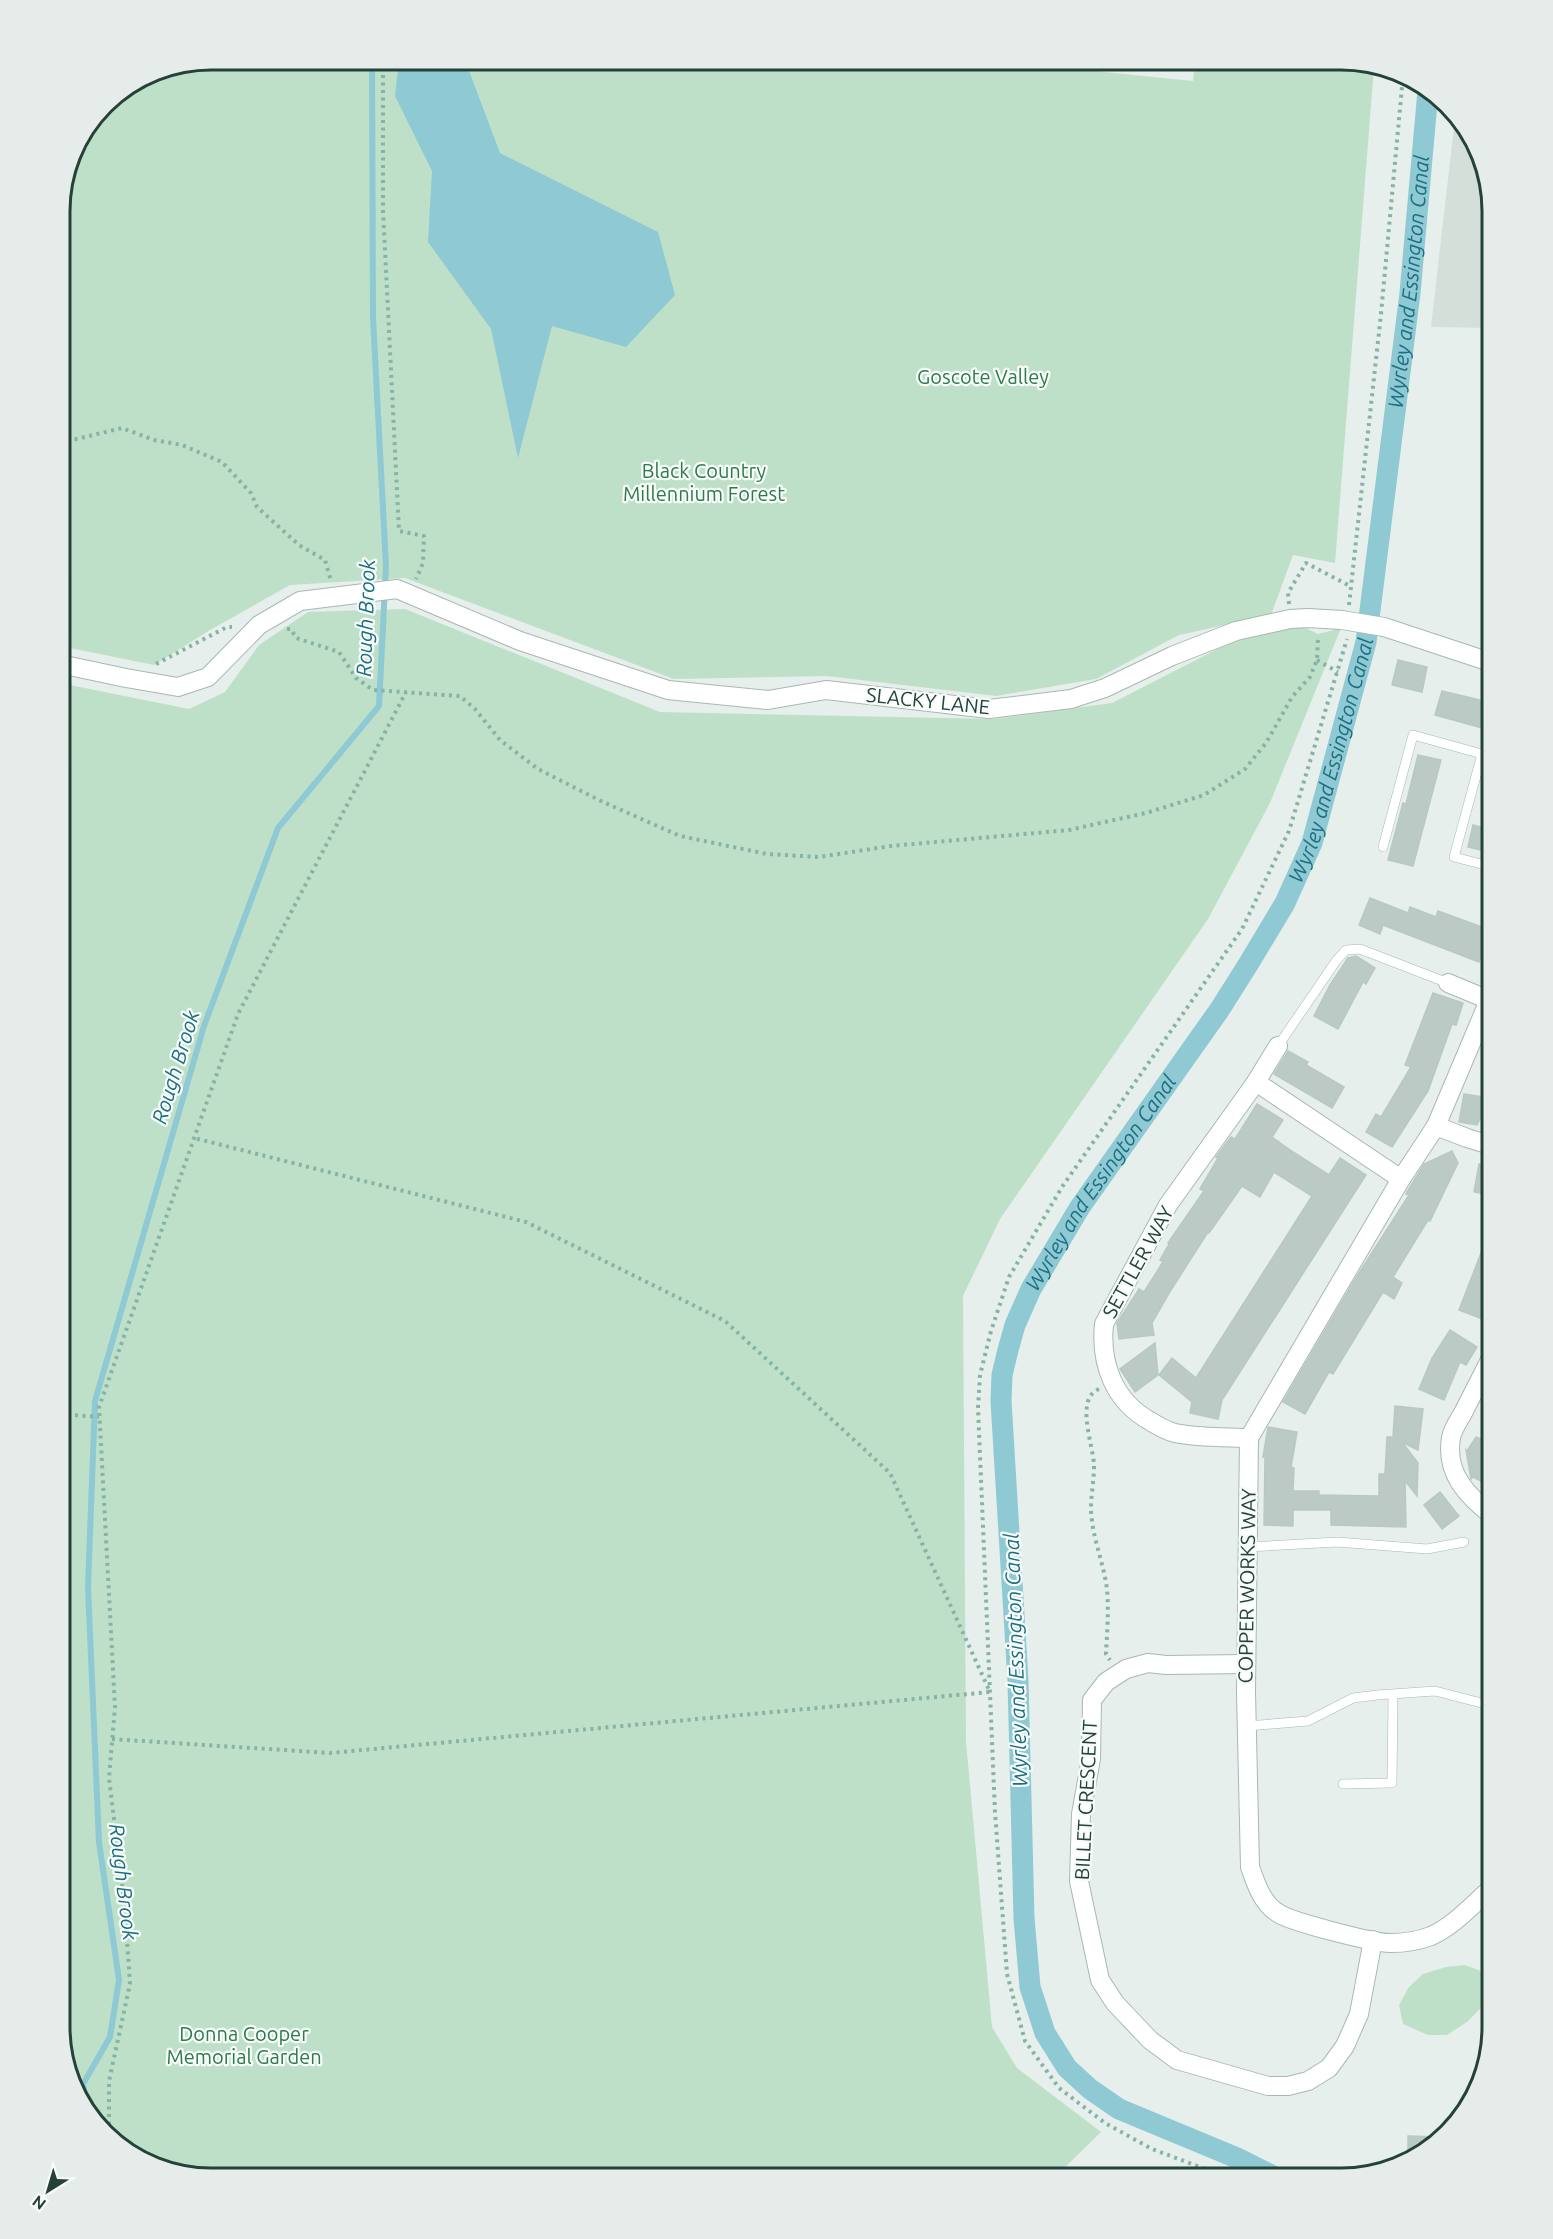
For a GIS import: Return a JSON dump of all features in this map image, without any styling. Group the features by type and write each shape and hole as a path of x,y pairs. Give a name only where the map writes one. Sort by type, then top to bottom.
{"street":[{"name":"SLACKY LANE","path":"71,666 178,687 208,677 259,625 300,601 397,589 520,641 668,690 768,700 826,690 989,709 1071,699 1105,688 1202,643 1236,631 1299,618 1384,627 1482,659"},
{"path":"1448,983 1482,992"},
{"name":"COPPER WORKS WAY","path":"1482,1016 1436,1126 1401,1179 1249,1438 1246,1664 1250,1867 1264,1901 1278,1913 1299,1922 1388,1943 1412,1941 1432,1935 1449,1925 1482,1896"},
{"name":"SETTLER WAY","path":"1249,1438 1173,1433 1138,1414 1120,1396 1112,1384 1102,1342 1104,1324 1168,1205 1256,1082 1278,1046"},
{"path":"1256,1082 1401,1179"},
{"path":"1436,1126 1482,1143"},
{"path":"1482,1376 1451,1437 1451,1460 1454,1474 1464,1490 1482,1508"},
{"name":"BILLET CRESCENT","path":"1246,1664 1166,1665 1148,1663 1126,1669 1118,1674 1106,1682 1092,1700 1092,1759 1081,1814 1079,1881 1100,1980 1115,2003 1149,2040 1177,2060 1268,2086 1288,2086 1308,2081 1329,2068 1346,2046 1359,2014 1373,1940"}],"lane":[{"path":"1383,847 1413,735 1482,754 1454,857 1482,864"},
{"path":"1278,1046 1336,961 1346,950 1360,949 1448,983"},
{"path":"1248,1547 1337,1542 1427,1549 1464,1542"},
{"path":"1247,1726 1308,1721 1353,1698 1435,1691 1482,1703"},
{"path":"1342,1784 1392,1783 1393,1695"}],"path":[{"path":"383,71 383,210 399,531 424,536 423,563 409,594"},
{"path":"1203,2168 1152,2149 1105,2123 1059,2088 1025,2041 1007,1974 995,1812 978,1408 980,1375 990,1332 1009,1277 1062,1187 1242,929 1288,831 1347,644 1346,622 1381,314 1402,84"},
{"path":"71,440 122,428 153,440 182,445 222,462 251,493 257,507 299,545 325,560 338,595"},
{"path":"154,665 227,627 259,625 291,629 296,638 339,652 356,678 373,690 460,696 475,709 500,740 538,769 603,802 680,836 767,854 819,858 891,846 1069,830 1146,813 1204,795 1245,769 1266,743 1292,697 1310,677 1317,660 1318,634 1299,618 1288,593 1306,563 1350,586"},
{"path":"1317,660 1338,672"},
{"path":"109,2124 109,2080 130,1984 125,1910 108,1778 115,1707 96,1416 238,1014 406,692"},
{"path":"194,1138 526,1222 725,1321 890,1473 990,1692"},
{"path":"1112,1384 1094,1391 1089,1399 1086,1414 1094,1467 1090,1505 1107,1590 1107,1654 1118,1674"},
{"path":"70,1415 96,1416"},
{"path":"112,1739 330,1753 990,1692"}],"shaded area":[{"path":"1454,127 1472,158 1481,193 1482,328 1431,327"}],"green space":[{"name":"Goscote Valley","path":"202,71 1094,71 1193,81 1194,71 1351,71 1373,74 1335,563 1293,555 1271,615 1179,635 1096,679 996,696 827,676 674,679 405,578 290,585 154,665 71,648 72,193 81,158 94,133 112,112 141,89 175,75"},
{"name":"Donna Cooper Memorial Garden","path":"405,609 660,712 993,719 1112,703 1243,636 1304,627 1318,634 1341,628 1270,803 1208,919 1000,1219 963,1296 966,1741 992,2027 1017,2068 1101,2132 1064,2168 202,2168 175,2164 141,2150 112,2127 89,2098 75,2064 70,2027 71,685 189,709 225,692 259,645 308,612"},
{"path":"1465,1965 1481,1971 1482,2007 1467,2022 1447,2035 1428,2035 1403,2024 1399,2005 1409,1987 1423,1974 1446,1967"}],"water":[{"path":"398,71 469,71 500,153 658,232 675,295 626,347 552,326 518,458 491,329 428,242 432,171 395,96"}],"building":[{"path":"1398,660 1427,667 1422,692 1392,685"},
{"path":"1442,691 1482,700 1482,728 1435,715"},
{"path":"1418,755 1441,760 1413,866 1388,860 1403,803 1406,804"},
{"path":"1473,825 1482,827 1482,850 1468,847"},
{"path":"1370,898 1408,913 1410,907 1436,917 1438,911 1482,927 1482,953 1479,962 1383,925 1380,934 1359,925"},
{"path":"1356,956 1375,968 1366,984 1363,982 1338,1029 1314,1016 1330,985 1348,958"},
{"path":"1433,993 1463,1003 1456,1025 1452,1024 1428,1091 1392,1147 1366,1132 1376,1114 1381,1117 1411,1067 1405,1065"},
{"path":"1288,1051 1308,1062 1306,1065 1344,1087 1332,1108 1274,1074"},
{"path":"1464,1094 1482,1097 1482,1115 1477,1125 1459,1122"},
{"path":"1257,1104 1283,1120 1272,1137 1293,1152 1329,1175 1340,1158 1366,1175 1222,1400 1218,1419 1190,1413 1192,1402 1159,1375 1172,1358 1196,1378 1312,1196 1274,1172 1260,1197 1242,1186 1208,1232 1171,1290 1152,1323 1154,1335 1119,1339 1117,1323 1139,1289 1144,1292 1163,1262 1160,1260 1168,1243 1204,1191 1200,1189 1218,1158 1216,1157 1231,1137 1235,1139"},
{"path":"1452,1151 1458,1163 1430,1221 1428,1220 1393,1277 1402,1283 1394,1299 1383,1292 1333,1374 1329,1372 1305,1414 1283,1402 1357,1276 1409,1195 1406,1194 1424,1164"},
{"path":"1479,1164 1482,1164 1482,1193 1474,1192"},
{"path":"1482,1250 1482,1319 1459,1310"},
{"path":"1450,1330 1477,1347 1466,1365 1460,1362 1444,1400 1419,1389 1432,1358"},
{"path":"1155,1343 1158,1375 1135,1392 1120,1369"},
{"path":"1395,1406 1423,1409 1418,1450 1402,1442 1418,1463 1417,1496 1405,1481 1406,1527 1331,1525 1331,1510 1293,1510 1293,1526 1264,1525 1265,1457 1263,1457 1268,1427 1297,1432 1291,1467 1294,1468 1293,1491 1319,1491 1319,1495 1379,1496 1379,1474 1385,1474 1387,1437 1393,1437"},
{"path":"1476,1437 1482,1439 1482,1482 1473,1477 1471,1479 1467,1451"},
{"path":"1440,1492 1459,1516 1442,1529 1424,1505"},
{"path":"1408,2136 1430,2137 1412,2150 1408,2152"}],"waterway":[{"name":"Rough Brook","path":"83,2086 110,2037 119,1980 99,1842 88,1587 95,1401 204,1026 278,828 379,706 386,566 373,318 372,71"},
{"name":"Wyrley and Essington Canal","path":"1257,2168 1119,2109 1090,2089 1067,2068 1045,2033 1030,1987 1024,1918 1018,1681 1001,1401 1002,1375 1015,1325 1031,1289 1080,1207 1220,1009 1249,963 1285,903 1312,843 1366,642 1410,293 1427,100"}],"park label":[{"name":"Black Country Millennium Forest","path":"704,482"}]}
